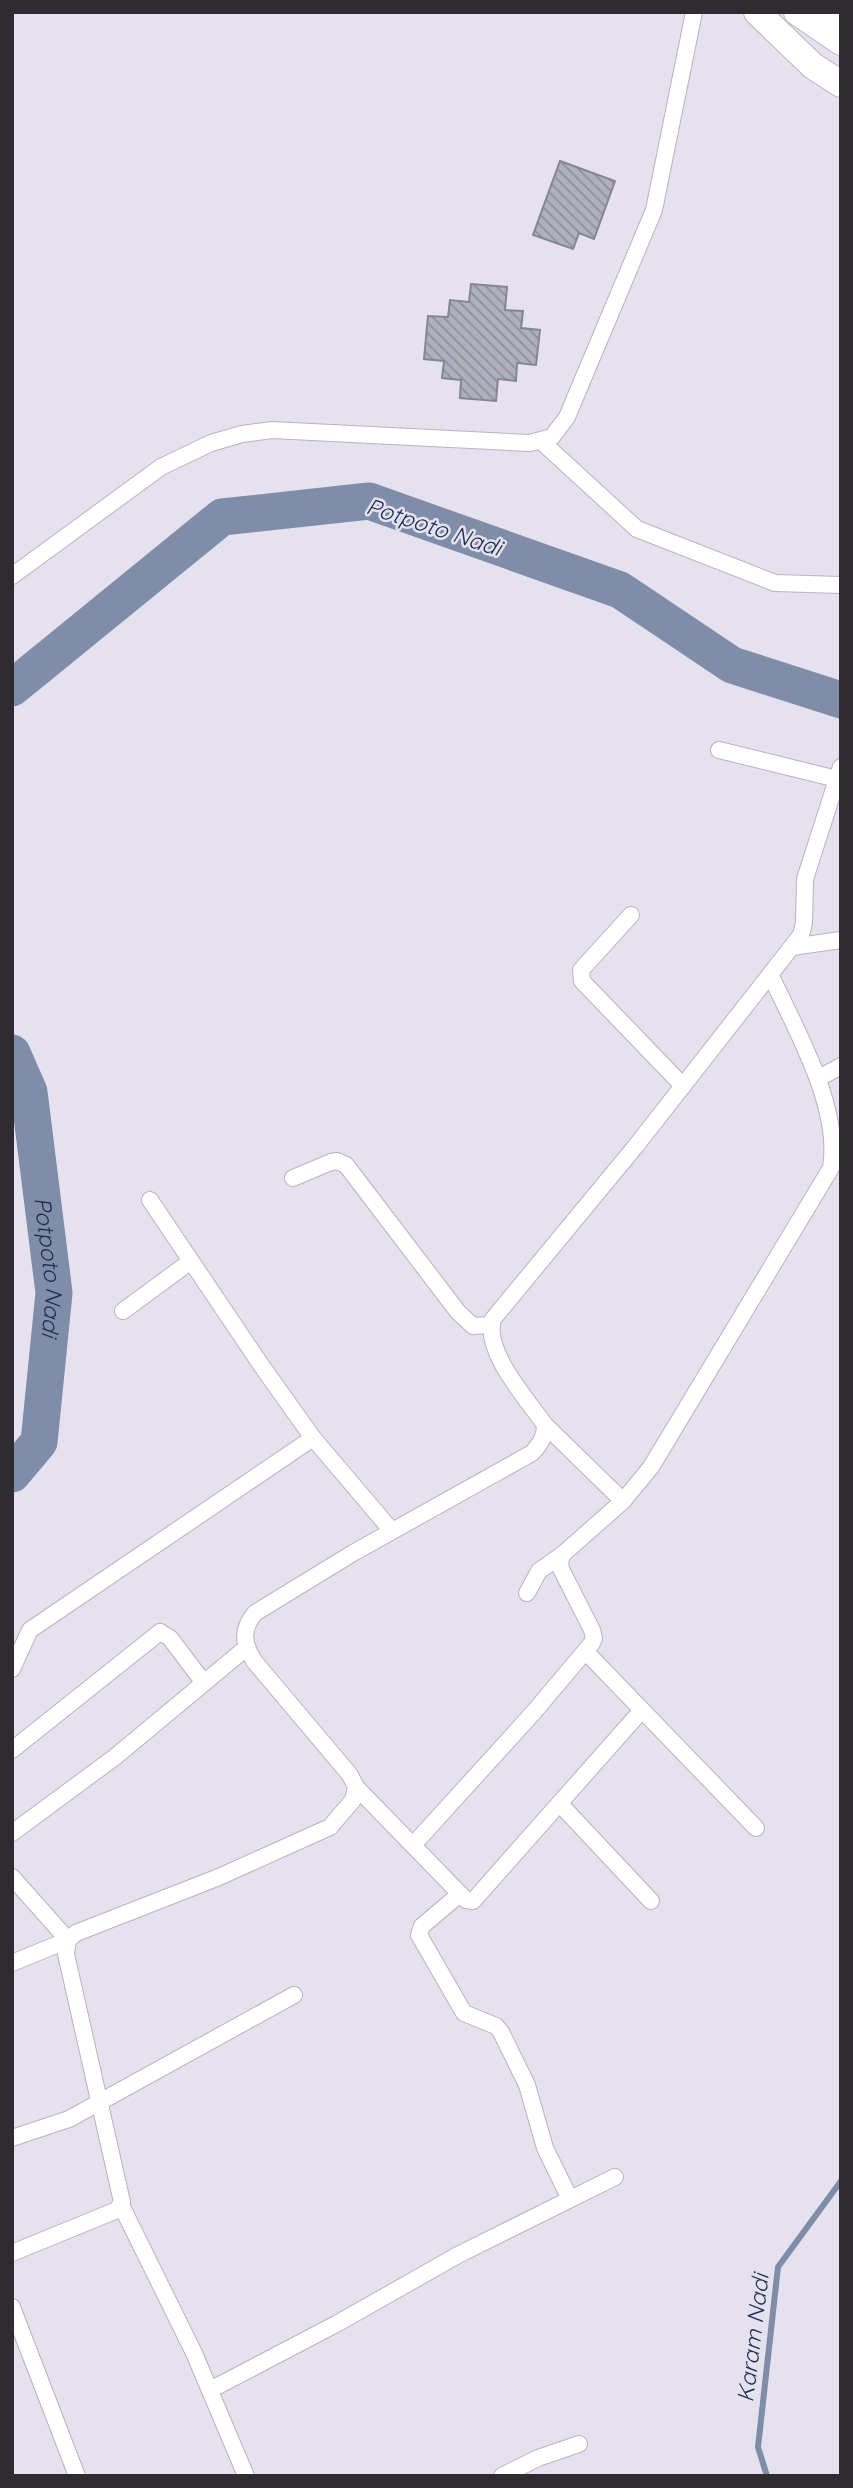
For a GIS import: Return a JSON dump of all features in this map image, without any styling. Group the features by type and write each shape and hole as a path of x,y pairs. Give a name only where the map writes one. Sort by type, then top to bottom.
{"main road":[{"path":"757,12 813,66 841,84"},
{"path":"797,12 841,43"},
{"path":"835,12 841,15"}],"street":[{"path":"12,576 161,467 211,443 242,434 272,430 530,443 542,442 552,437 567,417 654,210 694,12"},
{"path":"542,442 637,529 775,583 841,584"},
{"path":"623,1501 545,1425 496,1352 491,1337 491,1325 495,1314 771,976 803,929 804,879 839,773 719,750"},
{"path":"631,915 580,970 581,979 683,1086"},
{"path":"792,947 841,940"},
{"path":"527,1592 539,1571 563,1554 623,1501 651,1466 828,1176 833,1153 818,1078 771,976"},
{"path":"818,1078 841,1066"},
{"path":"293,1178 331,1162 337,1161 346,1165 458,1312 473,1326 491,1325"},
{"path":"150,1200 313,1438 392,1531"},
{"path":"123,1311 191,1261"},
{"path":"545,1425 545,1436 532,1453 392,1531 255,1613 247,1622 244,1635 246,1648 350,1775 356,1787 460,1894 470,1901 477,1898 642,1710"},
{"path":"12,1669 30,1630 313,1438"},
{"path":"414,1844 592,1643 593,1633 561,1569 563,1554"},
{"path":"12,1750 159,1632 170,1638 204,1683"},
{"path":"12,1833 116,1757 246,1648"},
{"path":"586,1652 756,1828"},
{"path":"12,1963 68,1940 76,1933 219,1877 330,1827 353,1800 356,1787"},
{"path":"560,1804 651,1901"},
{"path":"12,1877 68,1940 66,1954 122,2198 117,2210 12,2253"},
{"path":"460,1894 422,1926 419,1935 464,2013 496,2026 500,2032 527,2085 550,2159 570,2199"},
{"path":"12,2138 69,2119 294,1995"},
{"path":"210,2390 338,2323 458,2255 615,2177"},
{"path":"121,2205 194,2353 247,2476"},
{"path":"12,2307 77,2476"},
{"path":"502,2476 538,2458 579,2445"}],"building":[{"path":"560,161 615,181 594,239 579,233 573,249 533,235"},
{"path":"471,284 507,287 505,310 523,311 521,328 540,330 536,365 517,363 516,381 498,379 496,401 460,398 461,380 442,378 444,361 424,359 428,316 448,317 450,300 469,302"}],"waterway":[{"name":"Potpoto Nadi","path":"12,688 222,517 369,501 620,590 732,665 841,700"},
{"name":"Potpoto Nadi","path":"12,1053 29,1092 54,1293 39,1442 12,1474"},
{"name":"Karam Nadi","path":"767,2476 758,2447 778,2267 841,2181"}]}
